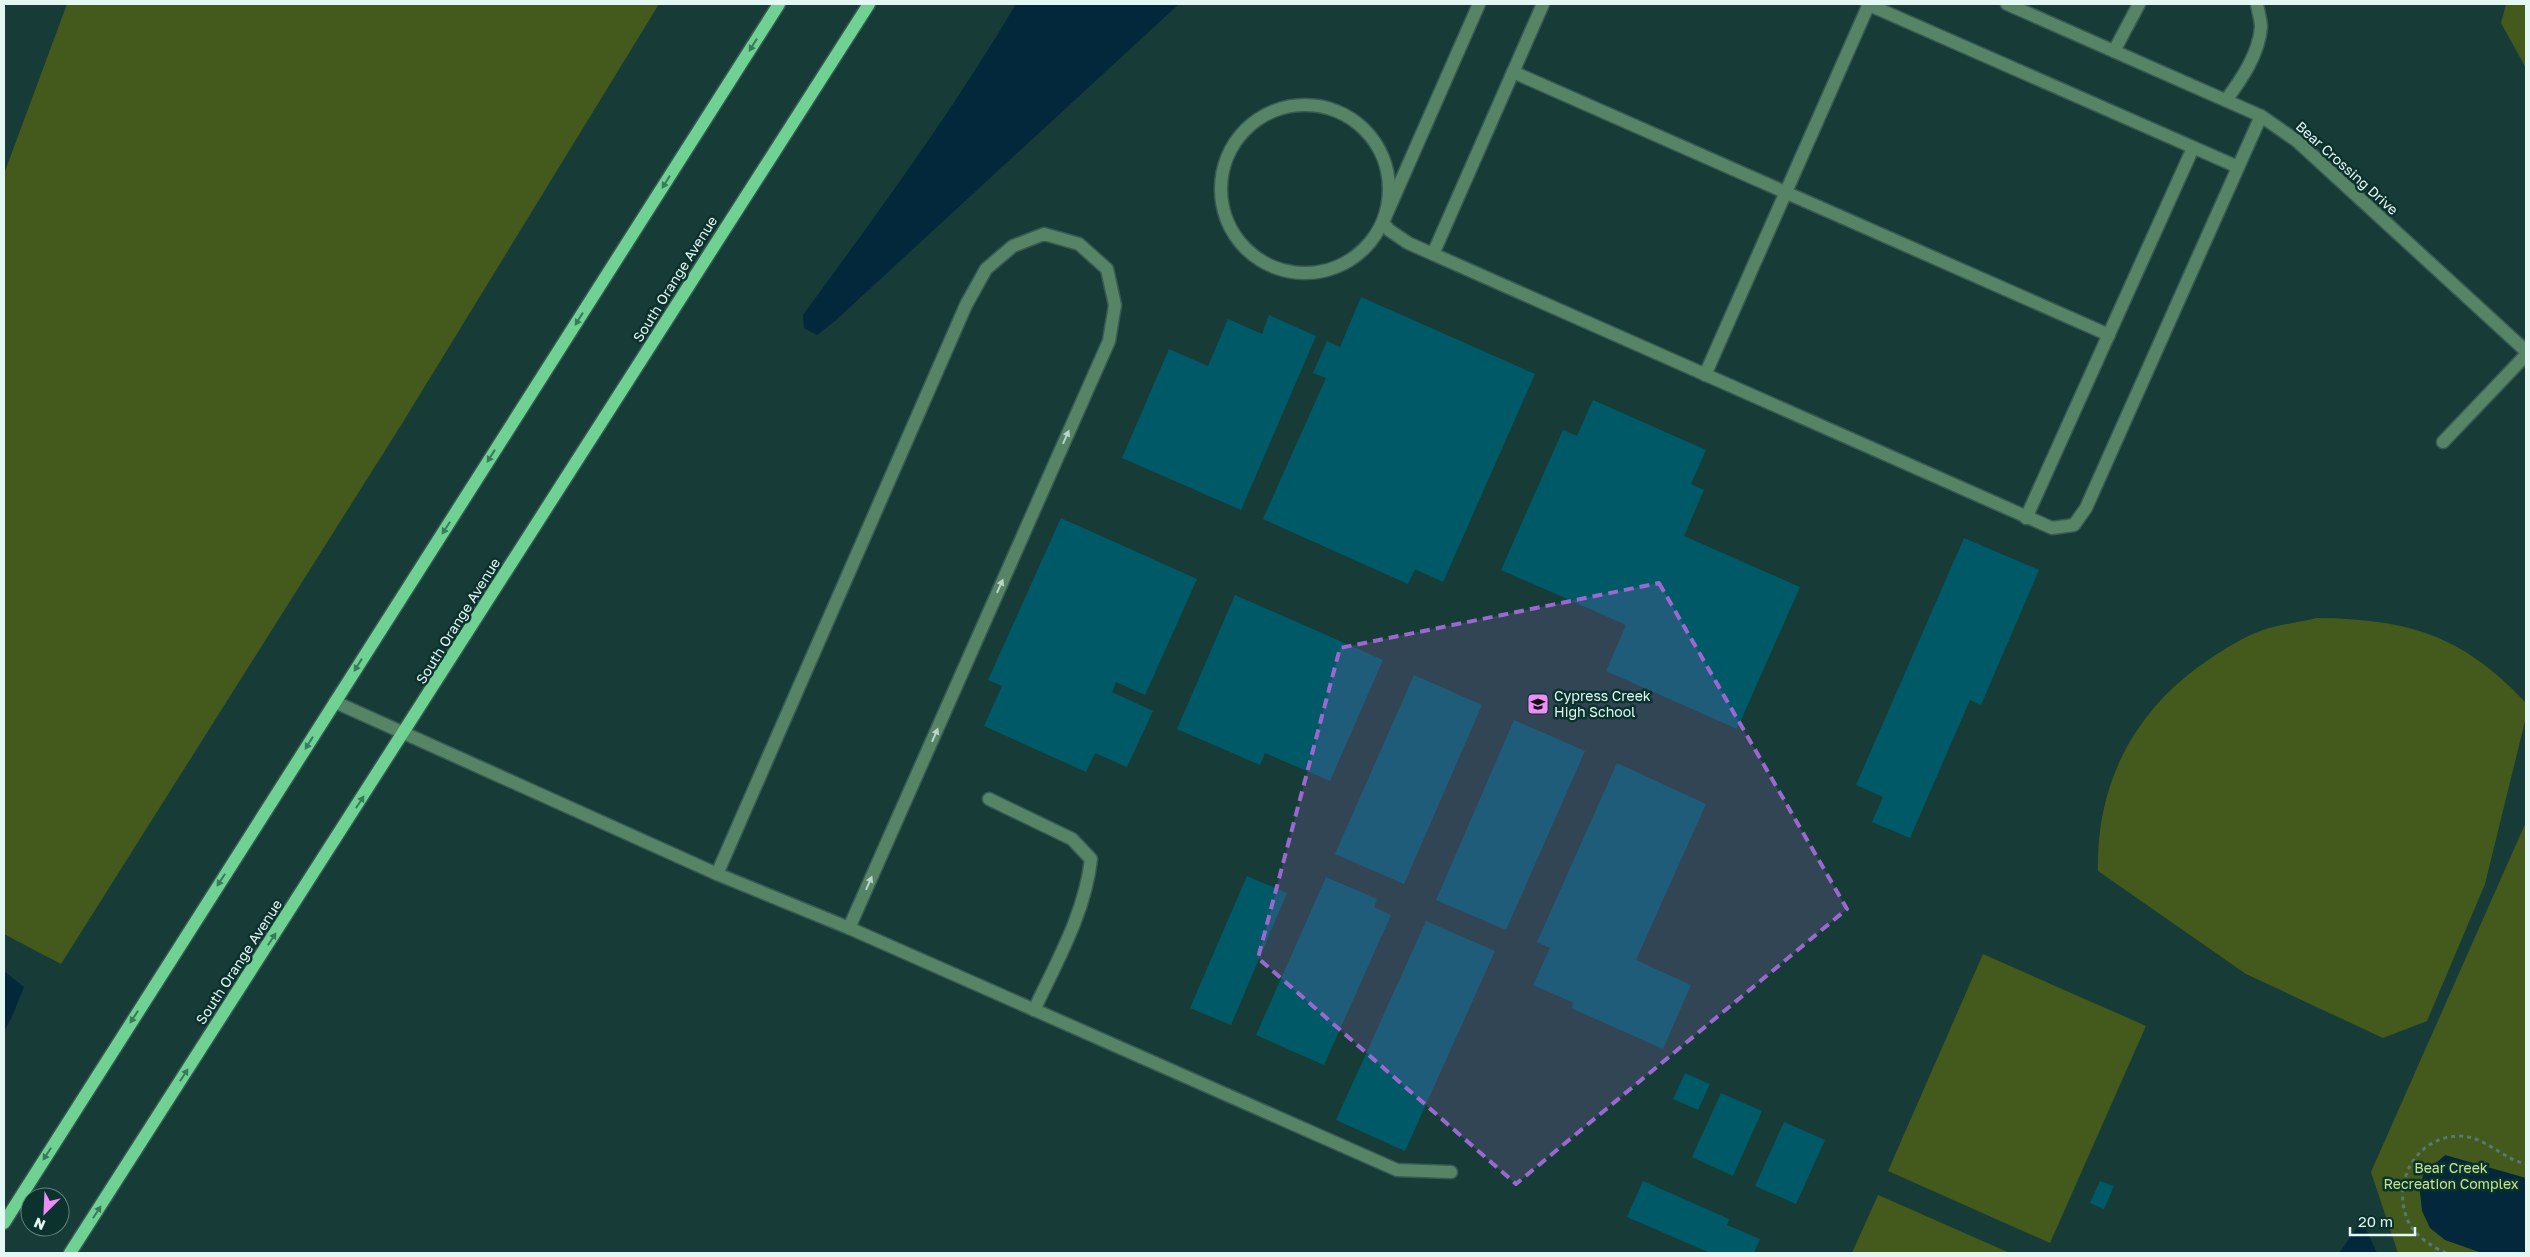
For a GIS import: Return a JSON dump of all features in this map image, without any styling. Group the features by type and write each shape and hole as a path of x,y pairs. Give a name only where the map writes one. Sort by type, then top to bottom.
{"main road":[{"path":"4,1222 779,4"},
{"name":"South Orange Avenue","path":"70,1253 868,4"}],"street":[{"path":"1383,222 1390,199 1389,174 1381,151 1364,128 1340,112 1312,105 1284,107 1258,118 1237,138 1224,163 1220,192 1226,219 1241,244 1259,260 1282,270 1306,273 1330,270 1352,260 1370,243 1383,222 1479,4"},
{"path":"1433,254 1543,4"},
{"path":"1705,375 1868,4 2238,167"},
{"name":"Bear Crossing Drive","path":"2007,4 2261,116 2297,141 2526,352"},
{"path":"2114,51 2139,4"},
{"path":"2226,100 2240,82 2252,57 2261,26 2257,4"},
{"path":"1513,72 2109,335"},
{"path":"1383,222 1397,237 1433,254 2026,518 2052,528 2062,528 2074,525 2081,518 2261,116"},
{"path":"2026,518 2193,148"},
{"path":"717,874 966,305 986,269 1013,246 1044,234 1079,244 1107,269 1115,305 1109,341 849,928"},
{"path":"2443,442 2526,356"},
{"path":"335,702 717,874 849,928 1397,1170 1451,1172"},
{"path":"989,800 1072,839 1091,858 1088,883 1078,916 1034,1010"}],"path":[{"path":"2446,1253 2411,1226 2406,1212 2403,1190 2408,1167 2415,1156 2425,1146 2440,1139 2461,1136 2479,1140 2497,1152 2526,1164"}],"highlighted area":[{"path":"1659,583 1847,909 1516,1184 1258,958 1340,648"}],"green space":[{"path":"67,4 659,4 403,422 61,964 4,934 4,174"},
{"path":"2506,4 2526,4 2526,68 2501,23"},
{"path":"2317,618 2379,622 2407,627 2432,635 2456,646 2480,661 2526,703 2526,717 2485,884 2427,1021 2383,1038 2246,974 2098,871 2099,837 2105,805 2114,775 2127,747 2143,721 2164,697 2187,676 2240,640 2269,628"},
{"name":"Bear Creek Recreation Complex","path":"2526,822 2526,1253 2398,1253 2371,1172"},
{"path":"1983,954 2146,1026 2050,1243 1888,1171"},
{"path":"1878,1195 2010,1253 1852,1253"}],"water":[{"path":"1016,4 1179,4 835,321 817,335 804,328 803,315 940,123"},
{"path":"4,971 24,987 4,1031"},
{"path":"2445,1155 2526,1178 2526,1253 2482,1253 2445,1240 2430,1228 2422,1211 2420,1192 2423,1175"},
{"path":"2359,1225 2365,1227 2377,1253 2339,1253"}],"building":[{"path":"1361,297 1535,374 1443,582 1415,569 1408,584 1263,519 1326,378 1313,373 1327,341 1340,347"},
{"path":"1269,315 1316,336 1241,510 1122,458 1169,349 1208,366 1228,319 1262,334"},
{"path":"1593,400 1706,450 1691,484 1704,490 1684,536 1800,587 1737,729 1606,671 1626,625 1501,570 1563,430 1577,436"},
{"path":"1061,518 1197,579 1145,695 1116,682 1112,692 1153,711 1127,767 1095,753 1086,772 984,726 1002,686 988,680"},
{"path":"1964,538 2039,570 1981,705 1970,700 1910,838 1872,822 1883,797 1856,785"},
{"path":"1235,595 1383,660 1330,781 1265,753 1260,765 1177,729"},
{"path":"1414,675 1482,705 1404,884 1335,854"},
{"path":"1514,720 1585,751 1506,930 1436,900"},
{"path":"1617,763 1706,804 1636,960 1691,985 1663,1049 1571,1008 1574,1003 1533,985 1550,948 1537,942"},
{"path":"1247,876 1287,893 1231,1025 1190,1008"},
{"path":"1326,877 1377,899 1374,907 1391,915 1324,1065 1256,1035"},
{"path":"1426,921 1495,951 1405,1151 1336,1120"},
{"path":"1685,1073 1710,1084 1698,1110 1673,1099"},
{"path":"1721,1093 1762,1111 1733,1176 1692,1157"},
{"path":"1784,1122 1825,1140 1796,1204 1755,1186"},
{"path":"1643,1181 1729,1219 1727,1225 1760,1239 1754,1253 1710,1253 1627,1217"},
{"path":"2100,1181 2114,1186 2104,1209 2090,1203"}],"place":[{"name":"Cypress Creek High School","path":"1538,704"}]}
